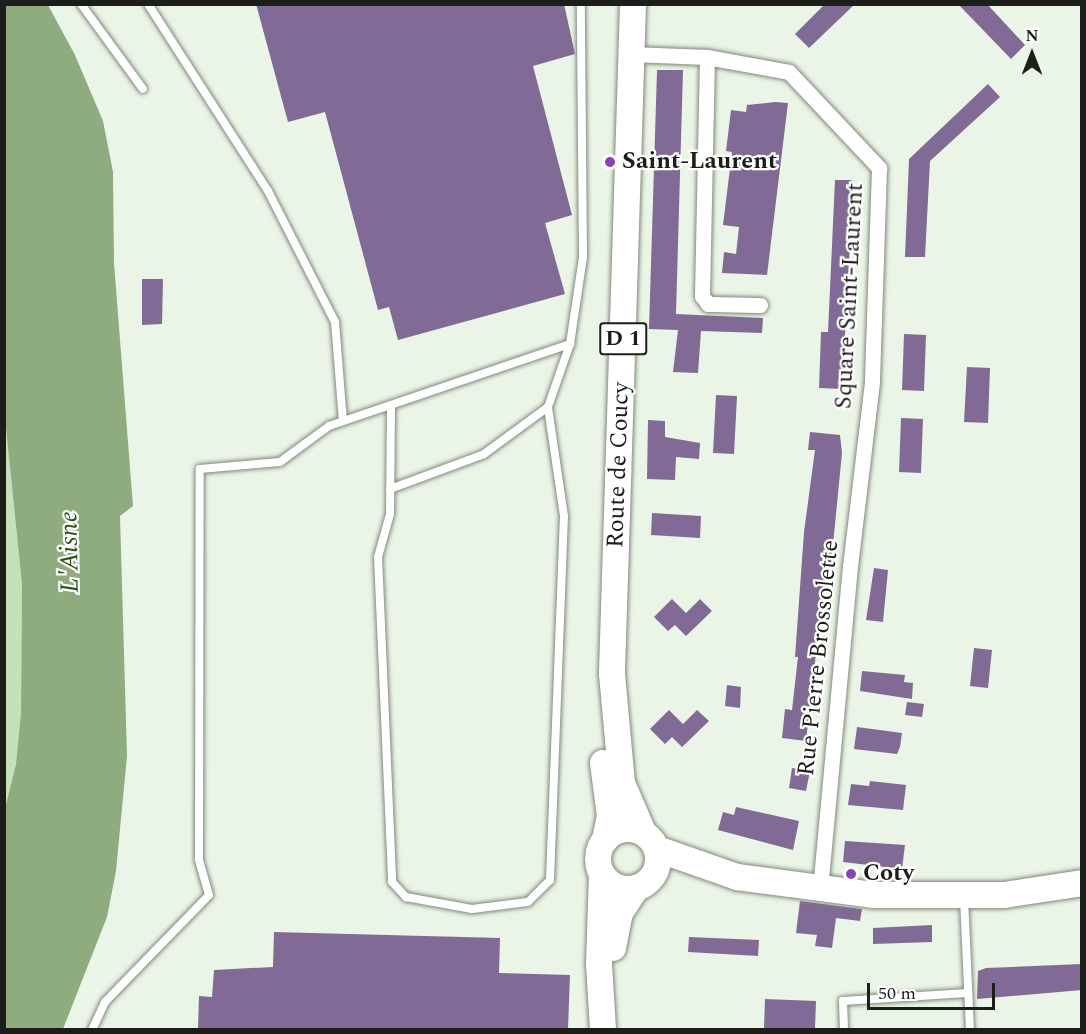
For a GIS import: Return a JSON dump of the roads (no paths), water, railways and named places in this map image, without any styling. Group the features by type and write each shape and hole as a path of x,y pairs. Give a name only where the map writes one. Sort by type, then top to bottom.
{"main road":[{"name":"Route de Coucy","path":"605,840 610,816 602,750 612,674 633,4"},
{"name":"Route de Coucy","path":"612,674 622,783 650,841"},
{"path":"603,1020 599,964 602,874 598,856 605,840 623,830 737,877"},
{"path":"603,1020 615,930 625,902 645,881 650,841"},
{"path":"602,874 616,887 645,881 737,877 873,895 1082,896"},
{"path":"1004,896 1082,883"}],"street":[{"name":"Square Saint-Laurent","path":"631,54 707,57 789,72 879,168 872,382 866,432"},
{"path":"707,57 702,296 708,304 760,306"},
{"name":"Rue Pierre Brossolette","path":"820,888 866,432"}],"lane":[{"path":"81,4 143,89"},
{"path":"148,4 268,191 336,322 344,421"},
{"path":"391,405 390,514 378,556 392,882 406,897 472,909 528,902 550,880 564,516 548,406 570,344 584,257 581,4"},
{"path":"92,1029 105,1002 209,895 199,859 200,470 280,462 329,426 570,344"},
{"path":"390,489 484,454 548,406"},
{"path":"964,897 970,1029"},
{"path":"844,1029 843,1001 967,993"}],"water":[{"name":"L'Aisne","path":"4,5 48,5 75,55 103,121 113,172 114,263 133,506 120,516 127,756 116,871 107,917 63,1029 5,1030 4,813 16,764 21,712 22,584 4,409"}],"place":[{"name":"Saint-Laurent","path":"610,162"},
{"name":"Coty","path":"851,874"}]}
